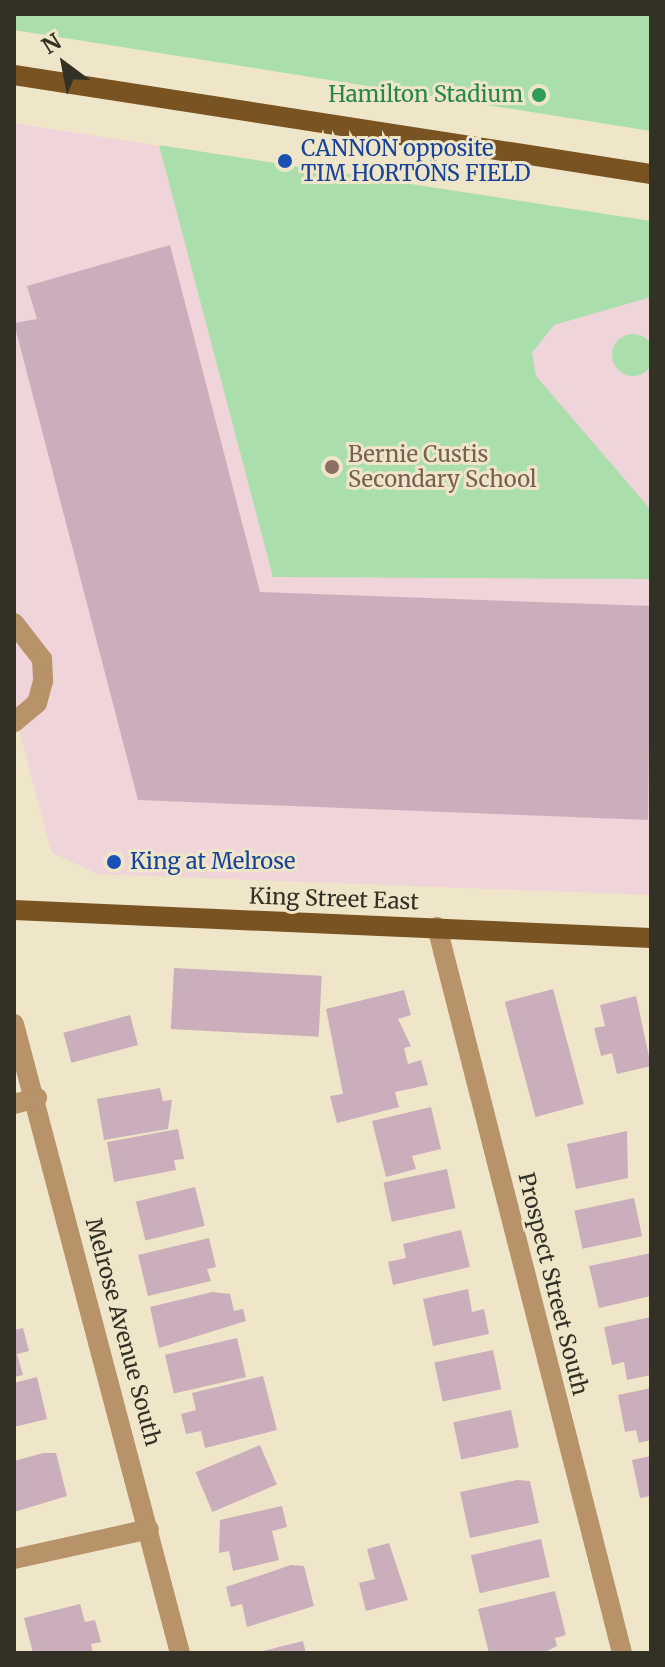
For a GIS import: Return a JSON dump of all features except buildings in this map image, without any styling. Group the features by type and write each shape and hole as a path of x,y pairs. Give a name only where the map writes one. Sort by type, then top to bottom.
{"main road":[{"path":"14,75 651,174"},
{"name":"King Street East","path":"14,910 651,938"}],"street":[{"path":"14,623 42,659 43,681 37,703 14,722"},
{"name":"Prospect Street South","path":"437,927 622,1653"},
{"name":"Melrose Avenue South","path":"14,1024 37,1098 180,1653"},
{"path":"14,1104 37,1098"},
{"path":"14,1559 149,1529"}],"shaded area":[{"name":"Bernie Custis Secondary School","path":"14,123 651,224 651,895 97,874 51,852 14,710"}],"green space":[{"name":"Hamilton Stadium","path":"14,14 651,14 651,131 14,30"},
{"path":"159,145 651,221 651,297 554,325 532,353 536,376 651,510 651,579 273,577"},
{"path":"633,334 648,340 654,355 648,370 633,376 618,370 612,355 618,340"}],"place":[{"name":"Hamilton Stadium","path":"539,95"},
{"name":"CANNON opposite TIM HORTONS FIELD","path":"285,161"},
{"name":"Bernie Custis Secondary School","path":"332,467"},
{"name":"King at Melrose","path":"114,862"}]}
